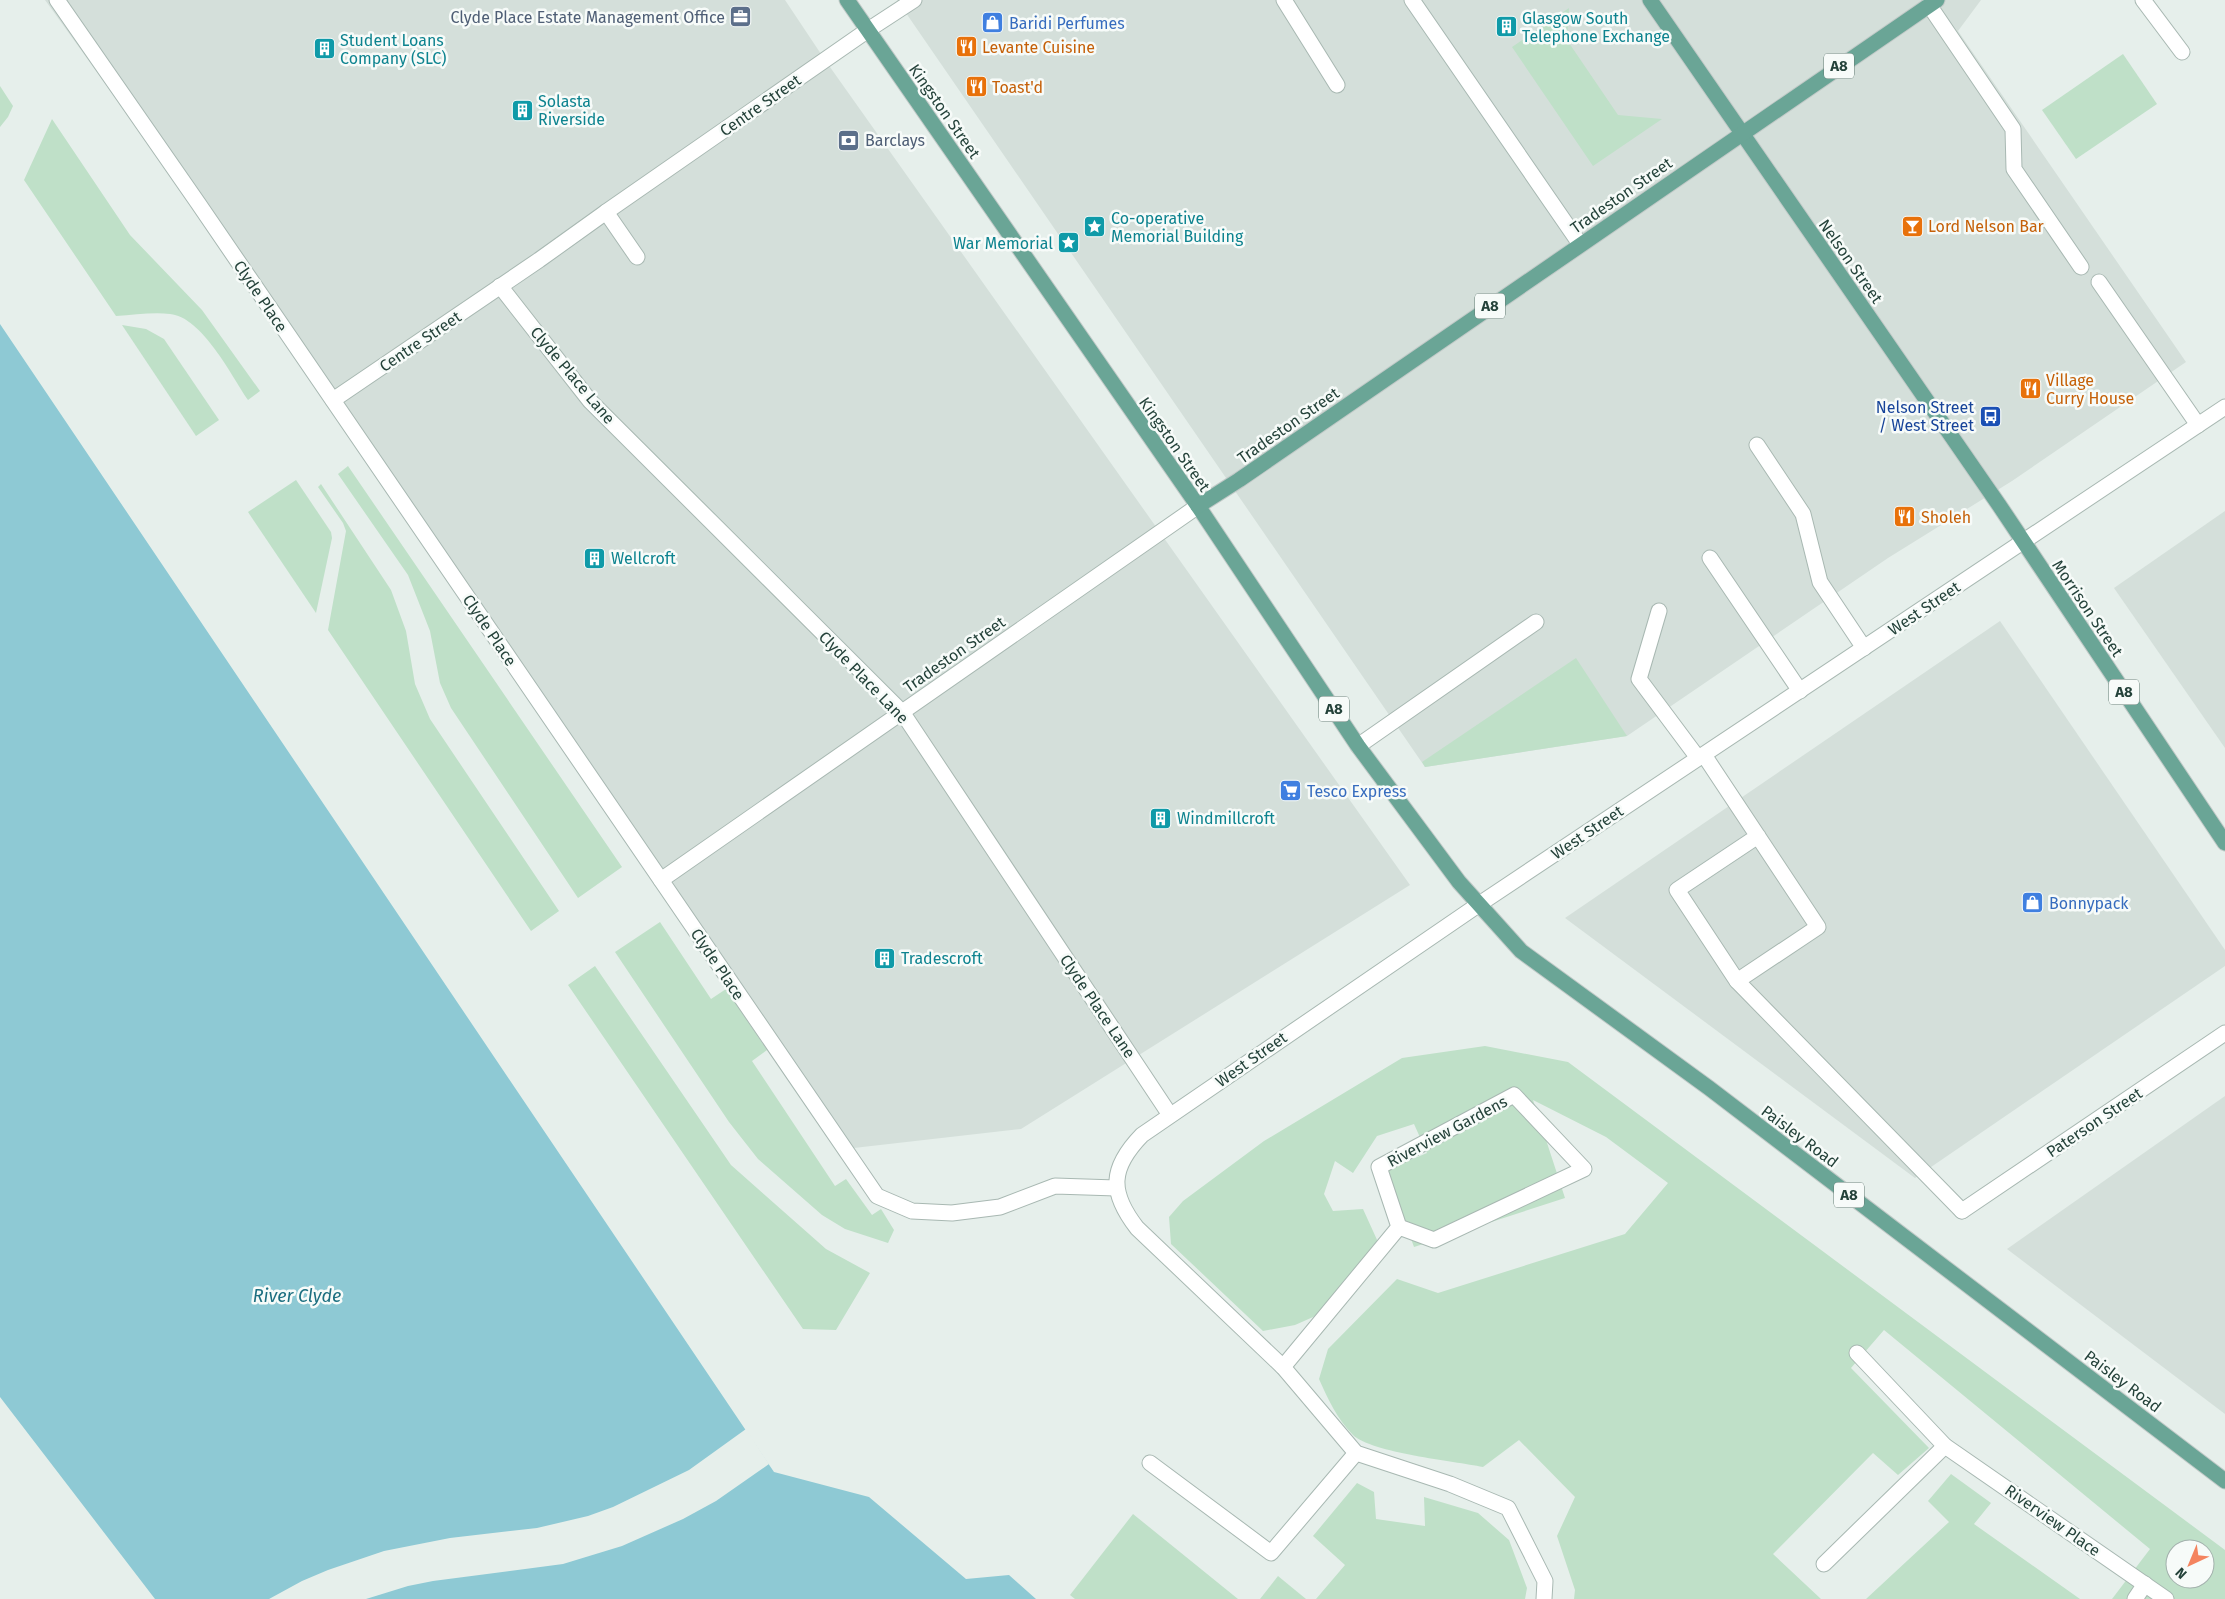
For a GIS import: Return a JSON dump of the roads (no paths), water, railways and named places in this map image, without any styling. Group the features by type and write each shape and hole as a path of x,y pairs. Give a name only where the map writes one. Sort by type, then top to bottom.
{"main road":[{"name":"Kingston Street","path":"847,0 1198,506 1358,746 1478,905"},
{"name":"Nelson Street","path":"1650,0 2022,542"},
{"name":"Tradeston Street","path":"1198,506 1239,480 1933,2"},
{"name":"Morrison Street","path":"2022,542 2225,842"},
{"name":"Paisley Road","path":"1478,905 1521,951 1709,1088 2225,1481"}],"street":[{"name":"Clyde Place","path":"57,0 877,1196 912,1211 952,1213 1000,1207 1055,1186 1116,1188"},
{"name":"Centre Street","path":"333,400 914,0"},
{"path":"1284,0 1336,85"},
{"path":"1412,0 1580,244"},
{"path":"2143,0 2182,52"},
{"path":"1933,2 2013,129 2014,169 2081,268"},
{"path":"606,212 637,257"},
{"path":"2100,282 2198,425"},
{"name":"Clyde Place Lane","path":"500,286 590,402 902,712 1170,1115"},
{"name":"West Street","path":"1116,1188 1117,1173 1129,1148 1142,1135 1170,1115 1478,905 2225,407"},
{"path":"1757,445 1803,514 1820,582 1864,648"},
{"name":"Tradeston Street","path":"661,880 1198,506"},
{"path":"1710,558 1800,691"},
{"path":"1660,611 1640,679 1701,756 1758,836 1818,927 1737,981 1677,890 1758,836"},
{"path":"1358,746 1536,622"},
{"name":"Paterson Street","path":"1737,981 1962,1211 2225,1033"},
{"name":"Riverview Gardens","path":"1514,1095 1584,1169 1434,1240 1399,1226 1379,1167 1514,1095"},
{"path":"1116,1188 1120,1202 1138,1228 1283,1367 1356,1453 1450,1484 1508,1508 1545,1581 1544,1599"},
{"path":"1283,1367 1399,1226"},
{"name":"Riverview Place","path":"1857,1353 1946,1446 2166,1599"},
{"path":"1824,1564 1946,1446"},
{"path":"1150,1464 1271,1553 1356,1453"},
{"path":"2135,1599 2145,1584"}],"water":[{"name":"River Clyde","path":"0,324 774,1472 869,1497 966,1579 1009,1575 1036,1599 155,1599 0,1397"}],"place":[{"name":"Clyde Place Estate Management Office","path":"741,17"},
{"name":"Baridi Perfumes","path":"993,23"},
{"name":"Glasgow South Telephone Exchange","path":"1506,27"},
{"name":"Levante Cuisine","path":"966,47"},
{"name":"Student Loans Company (SLC)","path":"324,49"},
{"name":"Toast'd","path":"976,87"},
{"name":"Solasta Riverside","path":"522,110"},
{"name":"Barclays","path":"849,140"},
{"name":"Lord Nelson Bar","path":"1912,226"},
{"name":"Co-operative Memorial Building","path":"1095,227"},
{"name":"War Memorial","path":"1069,243"},
{"name":"Village Curry House","path":"2030,389"},
{"name":"Nelson Street / West Street","path":"1990,416"},
{"name":"Sholeh","path":"1905,517"},
{"name":"Wellcroft","path":"595,558"},
{"name":"Tesco Express","path":"1291,791"},
{"name":"Windmillcroft","path":"1161,818"},
{"name":"Bonnypack","path":"2033,903"},
{"name":"Tradescroft","path":"885,958"}]}
